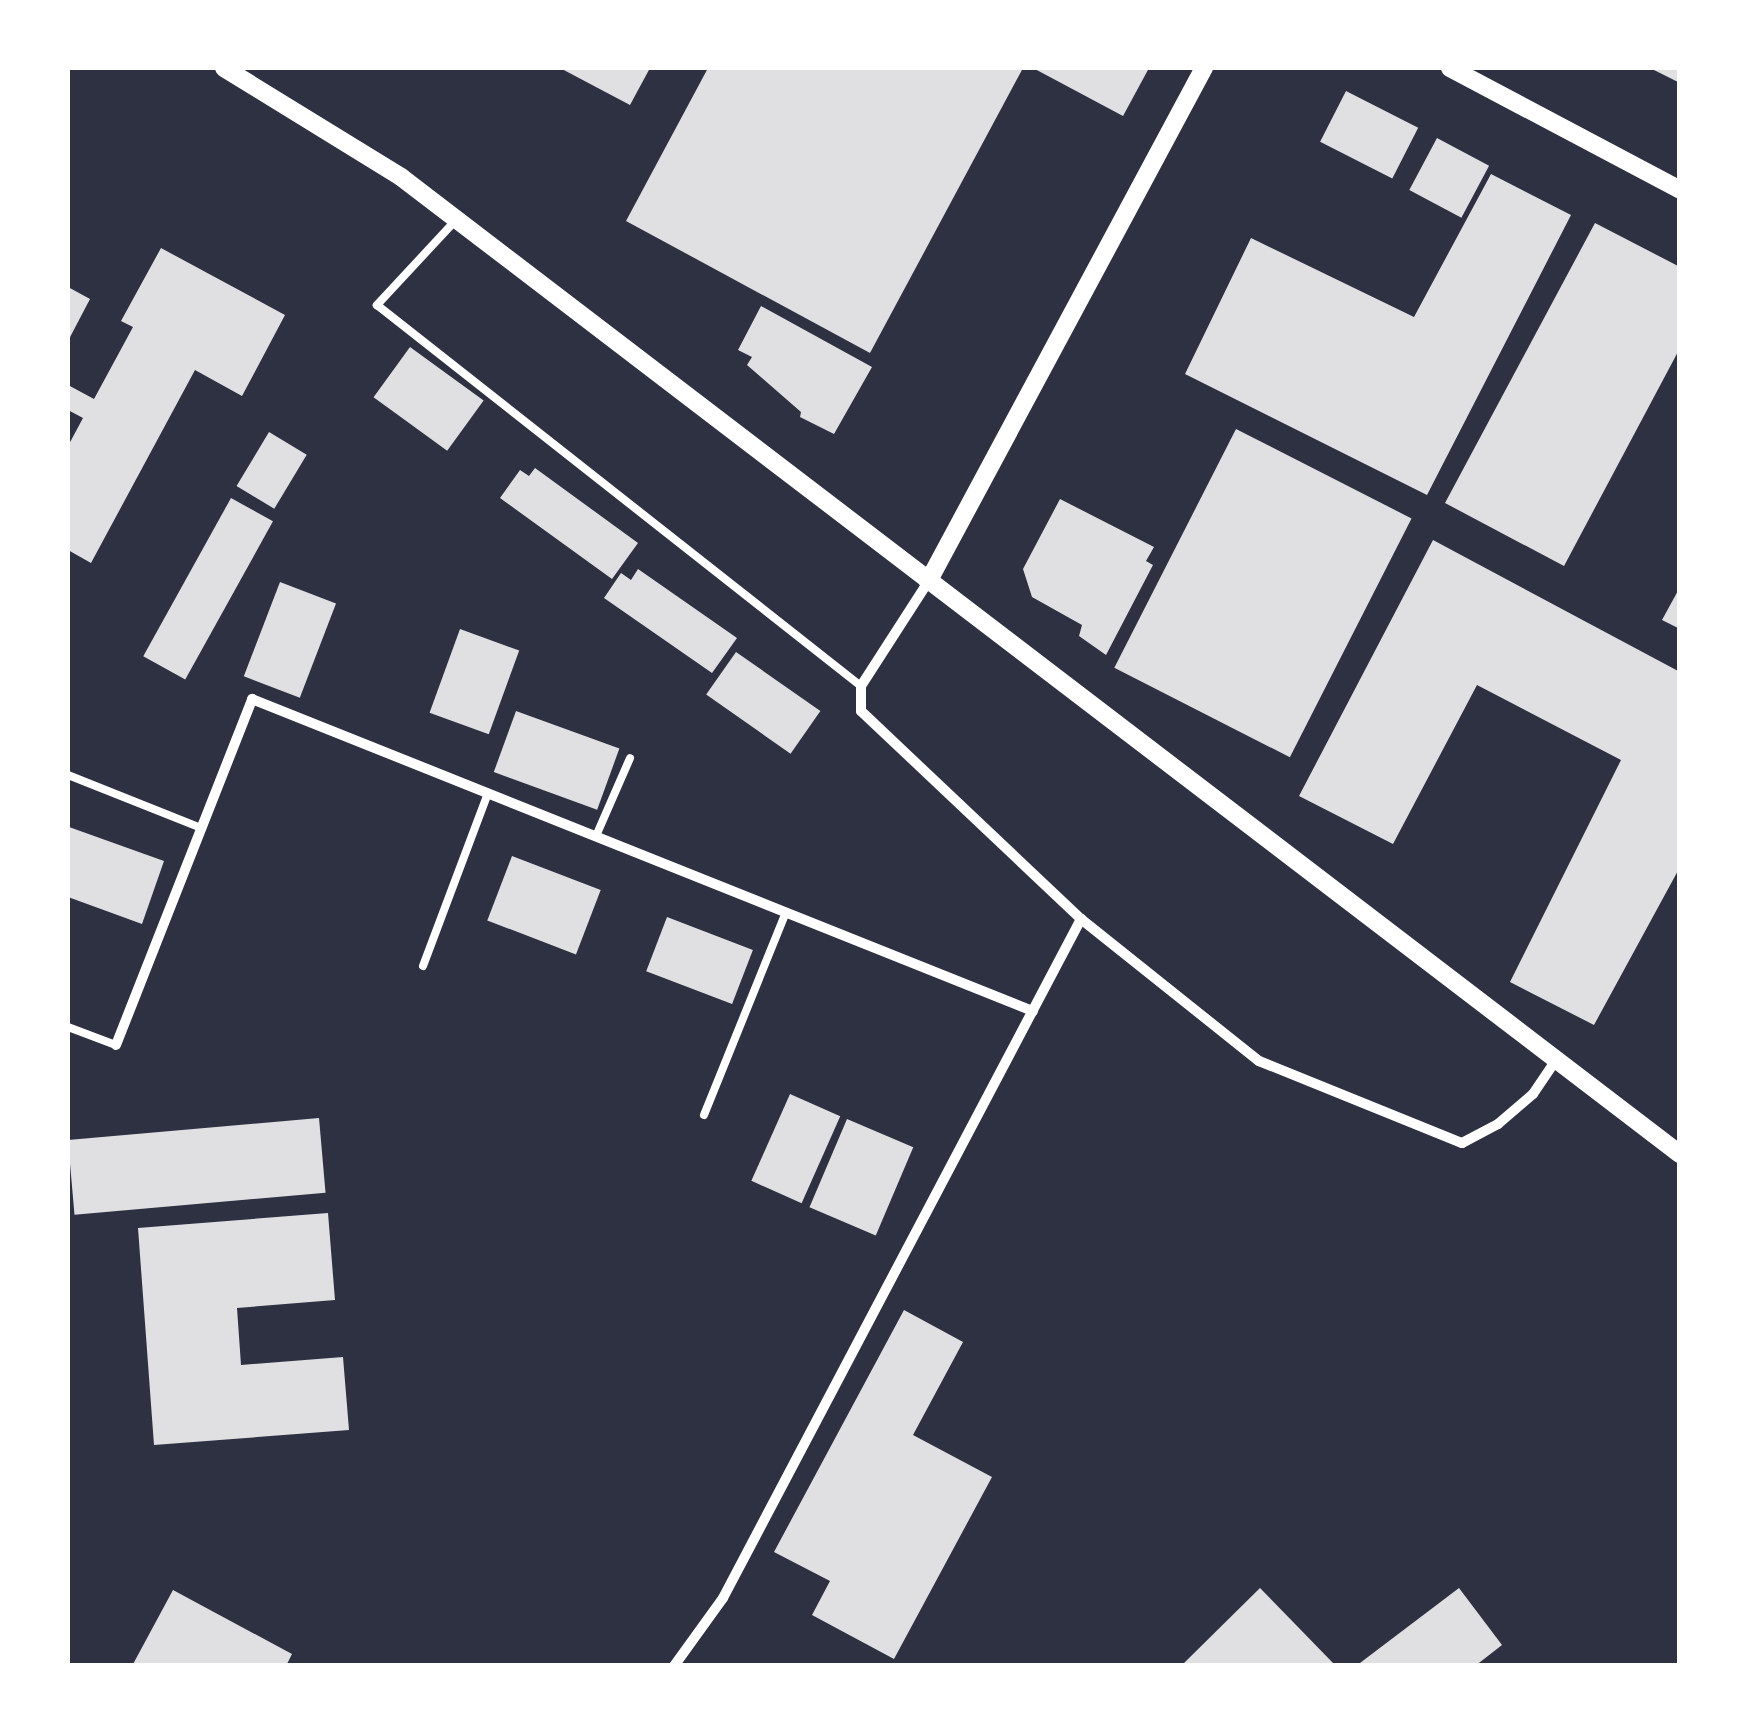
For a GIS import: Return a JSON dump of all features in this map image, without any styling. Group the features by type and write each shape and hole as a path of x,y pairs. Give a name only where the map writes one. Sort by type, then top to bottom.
{"street":[{"path":"224,68 352,144 456,220 1680,1154"},
{"path":"1204,68 928,582 861,686 861,711 1081,919 1259,1061 1462,1143 1498,1124 1533,1094 1556,1060"},
{"path":"1450,68 1680,190"},
{"path":"116,1046 252,699 1033,1011"},
{"path":"674,1666 723,1598 1081,919"}],"lane":[{"path":"456,220 377,305 861,686"},
{"path":"596,836 630,758"},
{"path":"68,774 201,828"},
{"path":"422,966 488,793"},
{"path":"704,1116 786,912"},
{"path":"68,1026 116,1046"}],"building":[{"path":"560,68 650,68 630,105"},
{"path":"708,68 1023,68 870,353 626,221"},
{"path":"1033,68 1149,68 1123,116"},
{"path":"1650,68 1680,68 1680,83"},
{"path":"1346,91 1418,128 1392,179 1320,142"},
{"path":"1437,138 1489,166 1461,218 1409,190"},
{"path":"1491,174 1571,215 1427,495 1185,374 1251,238 1414,317"},
{"path":"1595,223 1680,267 1680,348 1564,566 1445,503"},
{"path":"161,248 285,315 242,396 195,370 91,563 68,550 68,446 83,418 68,410 68,385 94,399 133,327 121,321"},
{"path":"68,287 90,299 68,341"},
{"path":"761,306 872,367 834,434 800,417 801,412 747,365 752,357 738,350"},
{"path":"410,347 484,400 447,451 374,397"},
{"path":"1236,429 1412,518 1290,757 1114,668"},
{"path":"269,432 307,455 274,509 237,486"},
{"path":"535,468 638,543 612,579 500,498 520,470 529,476"},
{"path":"231,498 273,521 185,680 143,656"},
{"path":"1060,499 1154,547 1146,561 1153,565 1106,655 1079,636 1082,625 1032,597 1023,569"},
{"path":"1433,540 1680,672 1680,867 1594,1025 1510,982 1621,760 1477,685 1393,844 1299,796"},
{"path":"638,569 737,638 712,673 604,598 621,573 631,580"},
{"path":"280,582 336,604 300,698 244,676"},
{"path":"1680,587 1680,629 1662,620"},
{"path":"460,629 519,651 489,734 430,713"},
{"path":"736,652 820,711 791,754 706,695"},
{"path":"516,711 619,749 597,810 494,772"},
{"path":"69,827 164,861 142,924 68,897"},
{"path":"512,856 601,890 576,954 487,920"},
{"path":"667,917 753,950 732,1004 646,971"},
{"path":"790,1094 840,1116 802,1203 751,1181"},
{"path":"319,1118 326,1193 74,1215 68,1140"},
{"path":"847,1119 913,1147 876,1236 809,1207"},
{"path":"328,1213 335,1300 237,1308 241,1365 343,1357 349,1430 154,1445 138,1228"},
{"path":"904,1310 963,1342 913,1435 992,1477 894,1659 812,1615 830,1581 774,1552"},
{"path":"1260,1588 1333,1663 1181,1666"},
{"path":"1459,1588 1502,1645 1475,1666 1356,1666"},
{"path":"173,1590 292,1654 286,1666 132,1666"}]}
